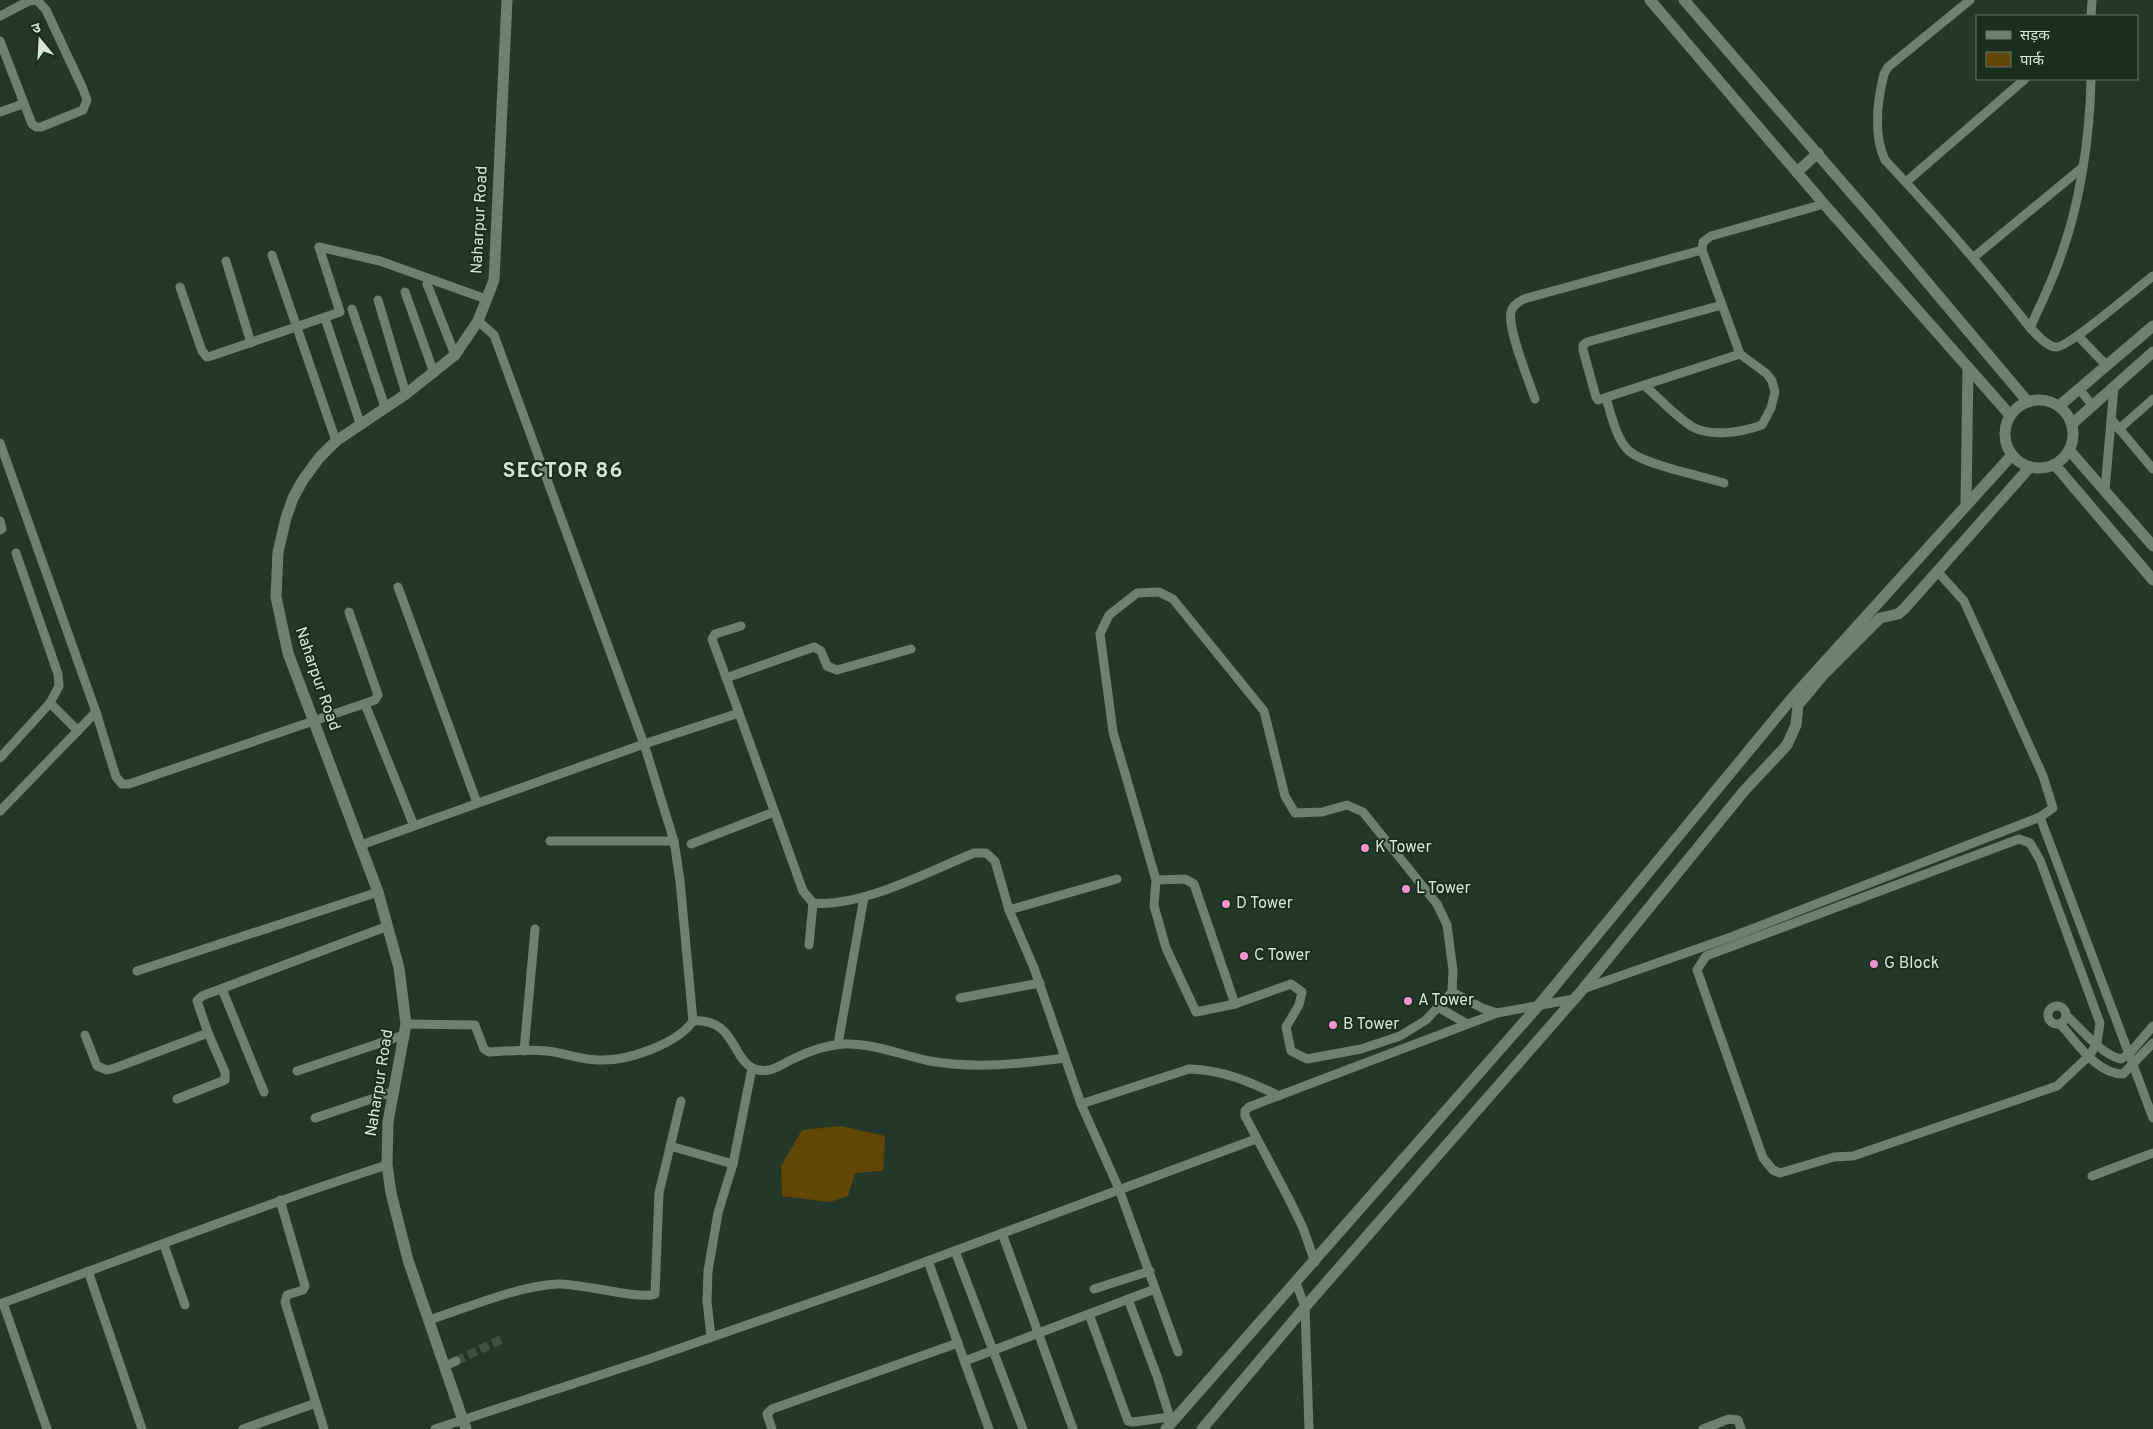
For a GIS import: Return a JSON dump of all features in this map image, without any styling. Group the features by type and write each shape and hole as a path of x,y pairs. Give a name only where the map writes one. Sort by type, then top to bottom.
{"street":[{"path":"0,16 29,1 37,0 46,10 83,89 87,106 83,110 36,127 32,124 23,104 0,41"},
{"name":"Naharpur Road","path":"465,1424 450,1364 429,1320 400,1229 387,1165 388,1122 405,1029 403,992 388,926 361,845 288,653 276,597 278,552 293,498 319,458 336,441 360,423 406,394 455,355 478,321 494,280 507,0"},
{"path":"1650,0 1824,204 2010,415"},
{"path":"1684,0 1818,153 2028,402"},
{"path":"1970,0 1888,67 1884,74 1877,128 1878,146 1885,160 1974,257 2030,328 2051,347 2058,348 2078,336 2153,276"},
{"path":"2091,15 2092,0"},
{"path":"1906,182 2024,80"},
{"path":"2030,328 2061,256 2083,167 2091,80"},
{"path":"0,112 23,104"},
{"path":"1798,172 1818,153"},
{"path":"1974,257 2083,167"},
{"path":"1644,385 1692,427 1710,433 1748,430 1762,424 1767,418 1775,392 1772,381 1767,374 1740,354 1702,250 1703,242 1711,236 1824,204"},
{"path":"180,286 202,351 206,357 340,312 319,247 380,261 486,299"},
{"path":"1535,399 1511,327 1510,313 1515,304 1524,299 1702,250"},
{"path":"272,255 336,441"},
{"path":"226,261 251,343"},
{"path":"427,284 455,355"},
{"path":"405,292 434,373"},
{"path":"378,300 406,394"},
{"path":"1722,306 1587,342 1583,345 1583,350 1596,397 1598,400 1606,398 1740,354"},
{"path":"352,309 385,407"},
{"path":"325,318 360,423"},
{"path":"297,1071 405,1029 470,1024 478,1029 486,1051 545,1051 587,1059 612,1060 672,1040 686,1031 693,1021 680,882 674,840 644,744 494,335 478,321"},
{"path":"2059,406 2153,326"},
{"path":"2078,336 2107,366"},
{"path":"2072,424 2153,352"},
{"path":"1966,505 1968,367"},
{"path":"2105,490 2114,386"},
{"path":"2080,390 2092,405"},
{"path":"1606,398 1622,441 1630,451 1647,460 1724,483"},
{"path":"2120,429 2153,399"},
{"path":"2028,402 2050,402 2059,406 2067,414 2072,424 2073,433 2069,450 2054,465 2039,468 2030,467 2012,455 2005,435 2010,415 2028,402"},
{"path":"2111,419 2153,470"},
{"path":"0,443 96,712 116,777 122,784 129,784 376,700 378,695 349,612"},
{"path":"2069,450 2153,546"},
{"path":"1089,1314 1128,1420 1133,1422 1169,1423 1315,1262 1539,1005 1793,697 2012,455"},
{"path":"2054,465 2153,580"},
{"path":"1202,1429 1305,1307 1574,1000 1744,791 1787,745 1796,725 1798,705 1824,674 1880,618 1898,614 1904,609 2030,467"},
{"path":"0,521 2,530 0,530"},
{"path":"0,758 50,703 59,686 58,674 16,553"},
{"path":"1583,989 1722,940 2040,817 2051,811 2053,804 2043,776 1964,601 1937,571"},
{"path":"398,587 478,803"},
{"path":"1159,592 1173,599 1264,711 1285,796 1295,813 1322,812 1348,805 1364,812 1437,904 1447,925 1453,970 1452,992 1426,1020 1400,1036 1361,1049 1307,1059 1291,1050 1286,1027 1299,1005 1302,992 1291,984 1235,1004 1196,1012 1166,948 1154,906 1156,880 1113,732 1100,634 1109,615 1137,593 1159,592"},
{"path":"741,626 715,634 712,639 802,891 813,903 829,905 864,897 974,853 986,853 996,861 1009,910 1040,983 1081,1104 1119,1189 1150,1270 1178,1352"},
{"path":"726,678 814,647 821,651 828,666 837,670 910,649"},
{"path":"50,703 78,731"},
{"path":"365,704 414,826"},
{"path":"0,811 96,712"},
{"path":"361,845 644,744 739,713"},
{"path":"691,844 774,812"},
{"path":"2040,817 2153,1118"},
{"path":"2019,839 2025,840 2035,849 2040,860 2100,1023 2097,1043 2090,1055 2058,1086 1853,1156 1834,1157 1780,1173 1773,1170 1763,1158 1697,970 1706,956 2019,839"},
{"path":"550,841 674,840"},
{"path":"1009,910 1117,879"},
{"path":"1156,880 1185,879 1194,884 1235,1004"},
{"path":"137,971 378,892"},
{"path":"838,1044 864,897"},
{"path":"809,945 813,903"},
{"path":"177,1099 225,1080 225,1072 208,1033 197,1001 202,996 388,926"},
{"path":"524,1051 535,929"},
{"path":"960,998 1040,983"},
{"path":"222,989 264,1092"},
{"path":"1452,992 1482,1008 1497,1013"},
{"path":"1315,1262 1293,1205 1256,1139 1245,1116 1245,1111 1249,1107 1497,1013 1574,1000"},
{"path":"2066,1015 2065,1020 2060,1024 2054,1024 2049,1020 2048,1014 2050,1008 2059,1006 2064,1009 2066,1015 2113,1058 2121,1059 2129,1054 2153,1026"},
{"path":"1438,1007 1467,1024"},
{"path":"693,1021 704,1020 724,1030 752,1068 760,1071 771,1070 816,1049 838,1044 878,1048 929,1060 958,1064 1007,1066 1065,1058"},
{"path":"2060,1024 2104,1070 2114,1074 2123,1074 2134,1065 2153,1043"},
{"path":"85,1034 97,1066 107,1070 208,1033"},
{"path":"711,1337 707,1301 708,1271 718,1212 733,1164 752,1068"},
{"path":"1081,1104 1189,1069 1203,1069 1242,1078 1278,1096"},
{"path":"315,1118 392,1092"},
{"path":"429,1320 529,1289 556,1284 648,1296 655,1294 659,1193 681,1101"},
{"path":"435,1429 465,1424 928,1261 1256,1139"},
{"path":"670,1146 733,1164"},
{"path":"2092,1176 2153,1153"},
{"path":"47,1429 2,1304 88,1271 164,1245 280,1200 387,1165"},
{"path":"280,1200 305,1286 303,1290 287,1295 285,1302 324,1429"},
{"path":"1002,1233 1073,1429"},
{"path":"164,1245 185,1305"},
{"path":"954,1251 1023,1429"},
{"path":"928,1261 989,1429"},
{"path":"1094,1289 1150,1270"},
{"path":"88,1271 142,1429"},
{"path":"1296,1283 1305,1307 1308,1429"},
{"path":"965,1361 1155,1289"},
{"path":"1128,1299 1169,1423"},
{"path":"772,1429 767,1414 772,1409 958,1343"},
{"path":"243,1429 316,1403"},
{"path":"1703,1429 1729,1419 1738,1420 1741,1429"}],"green space":[{"path":"841,1126 885,1136 883,1171 855,1173 848,1196 830,1202 782,1196 781,1166 802,1130"}],"tunnel":[{"path":"456,1361 504,1338"}],"place":[{"name":"K Tower","path":"1365,848"},
{"name":"L Tower","path":"1406,889"},
{"name":"D Tower","path":"1226,904"},
{"name":"C Tower","path":"1244,956"},
{"name":"G Block","path":"1874,964"},
{"name":"A Tower","path":"1408,1001"},
{"name":"B Tower","path":"1333,1025"}],"district":[{"name":"SECTOR 86","path":"563,471"}]}
